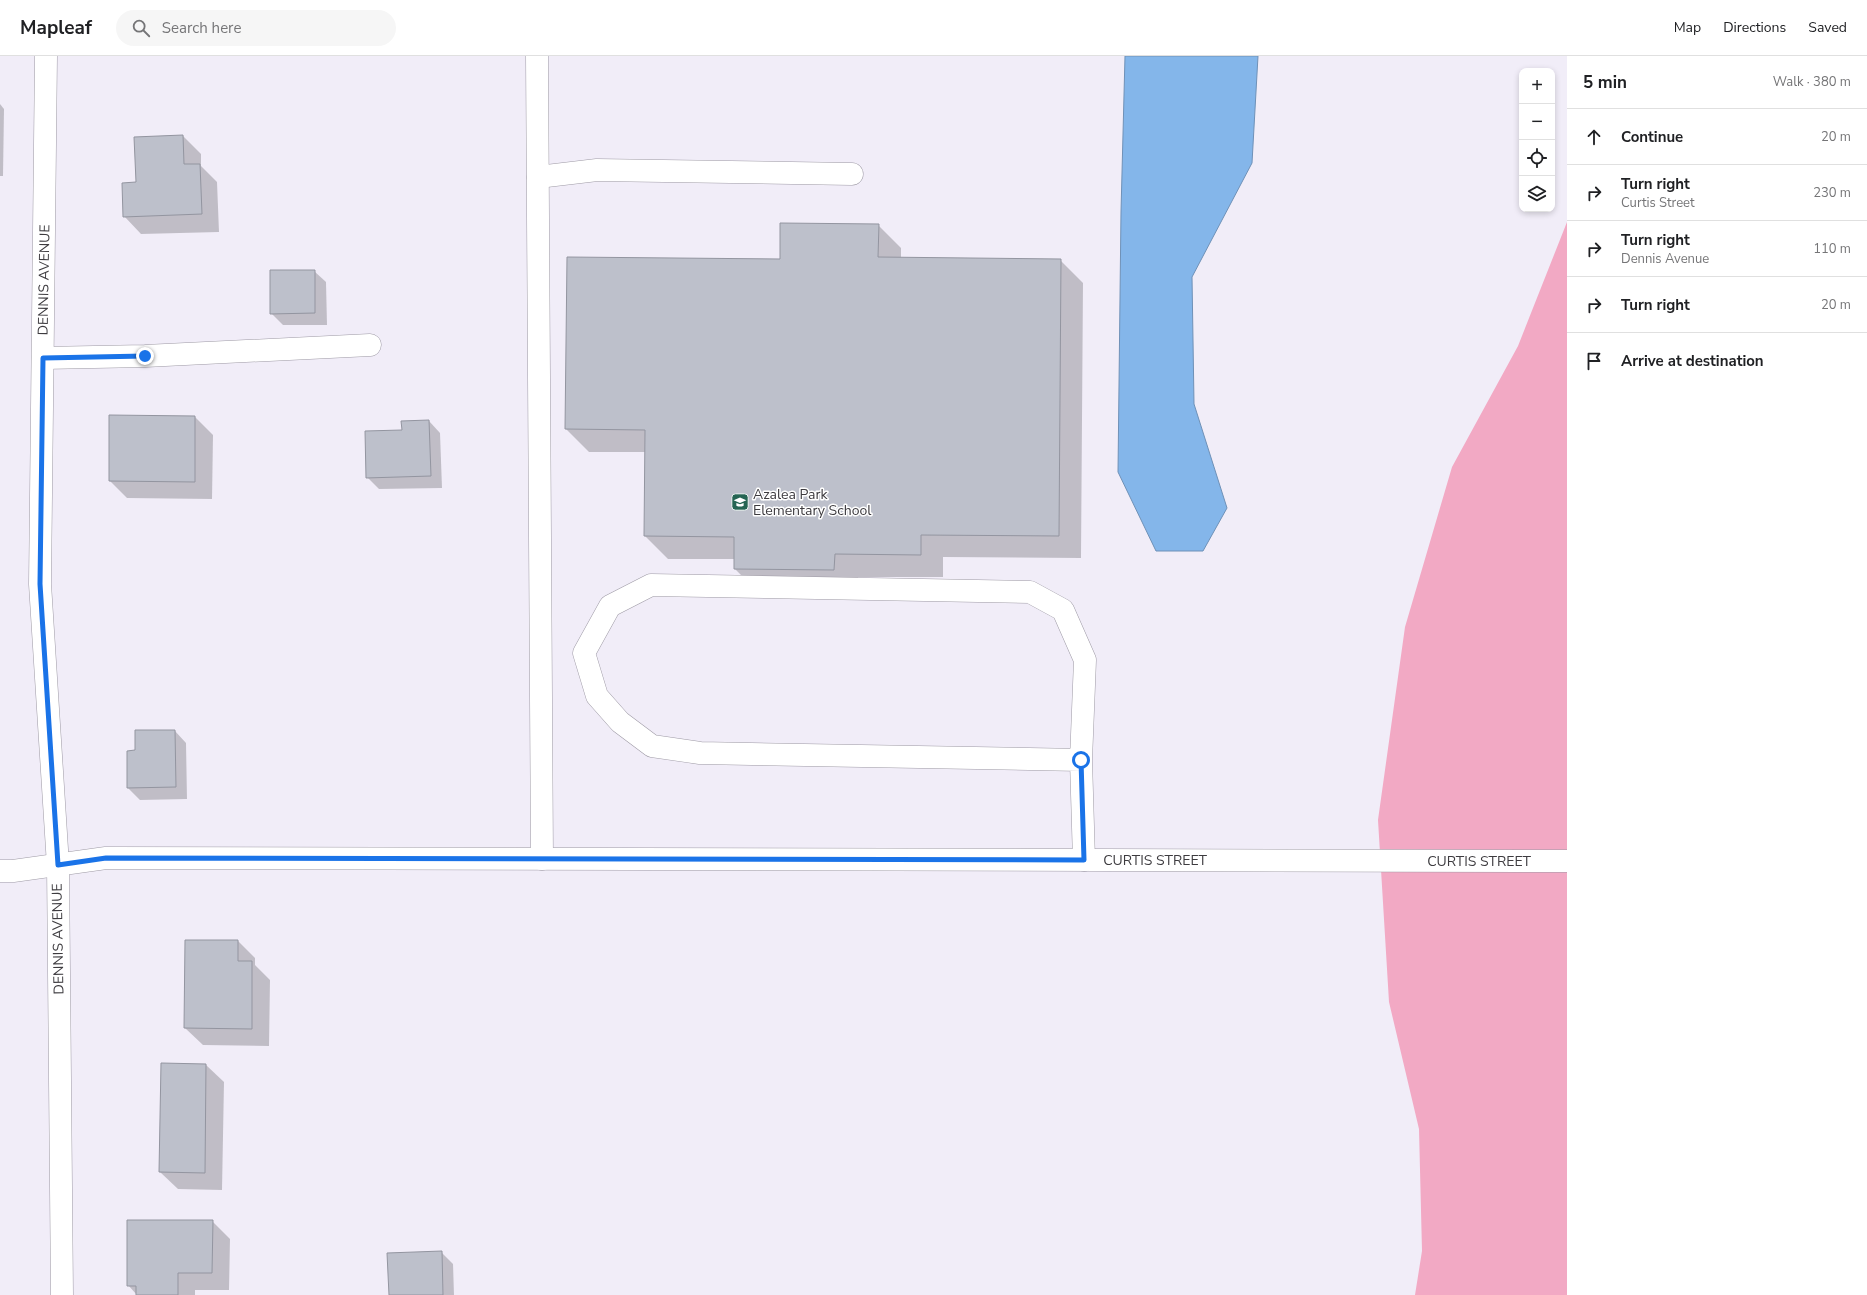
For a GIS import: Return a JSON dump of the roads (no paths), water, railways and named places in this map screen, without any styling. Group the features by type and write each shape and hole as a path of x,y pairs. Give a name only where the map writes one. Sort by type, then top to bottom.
{"street":[{"name":"DENNIS AVENUE","path":"46,56 40,584 58,865 62,1295"},
{"path":"537,56 542,859"},
{"path":"538,177 597,170 852,174"},
{"path":"43,358 145,356 370,345"},
{"path":"1081,760 700,753 652,746 620,722 597,696 584,653 610,606 651,585 1030,592 1063,610 1085,660 1081,760 1084,860"},
{"name":"CURTIS STREET","path":"0,871 13,871 106,858 1567,861"}],"water":[{"path":"1125,56 1258,56 1252,163 1192,277 1194,404 1227,508 1203,551 1156,551 1118,472 1121,212"}],"place":[{"name":"Azalea Park Elementary School","path":"740,502"}]}
